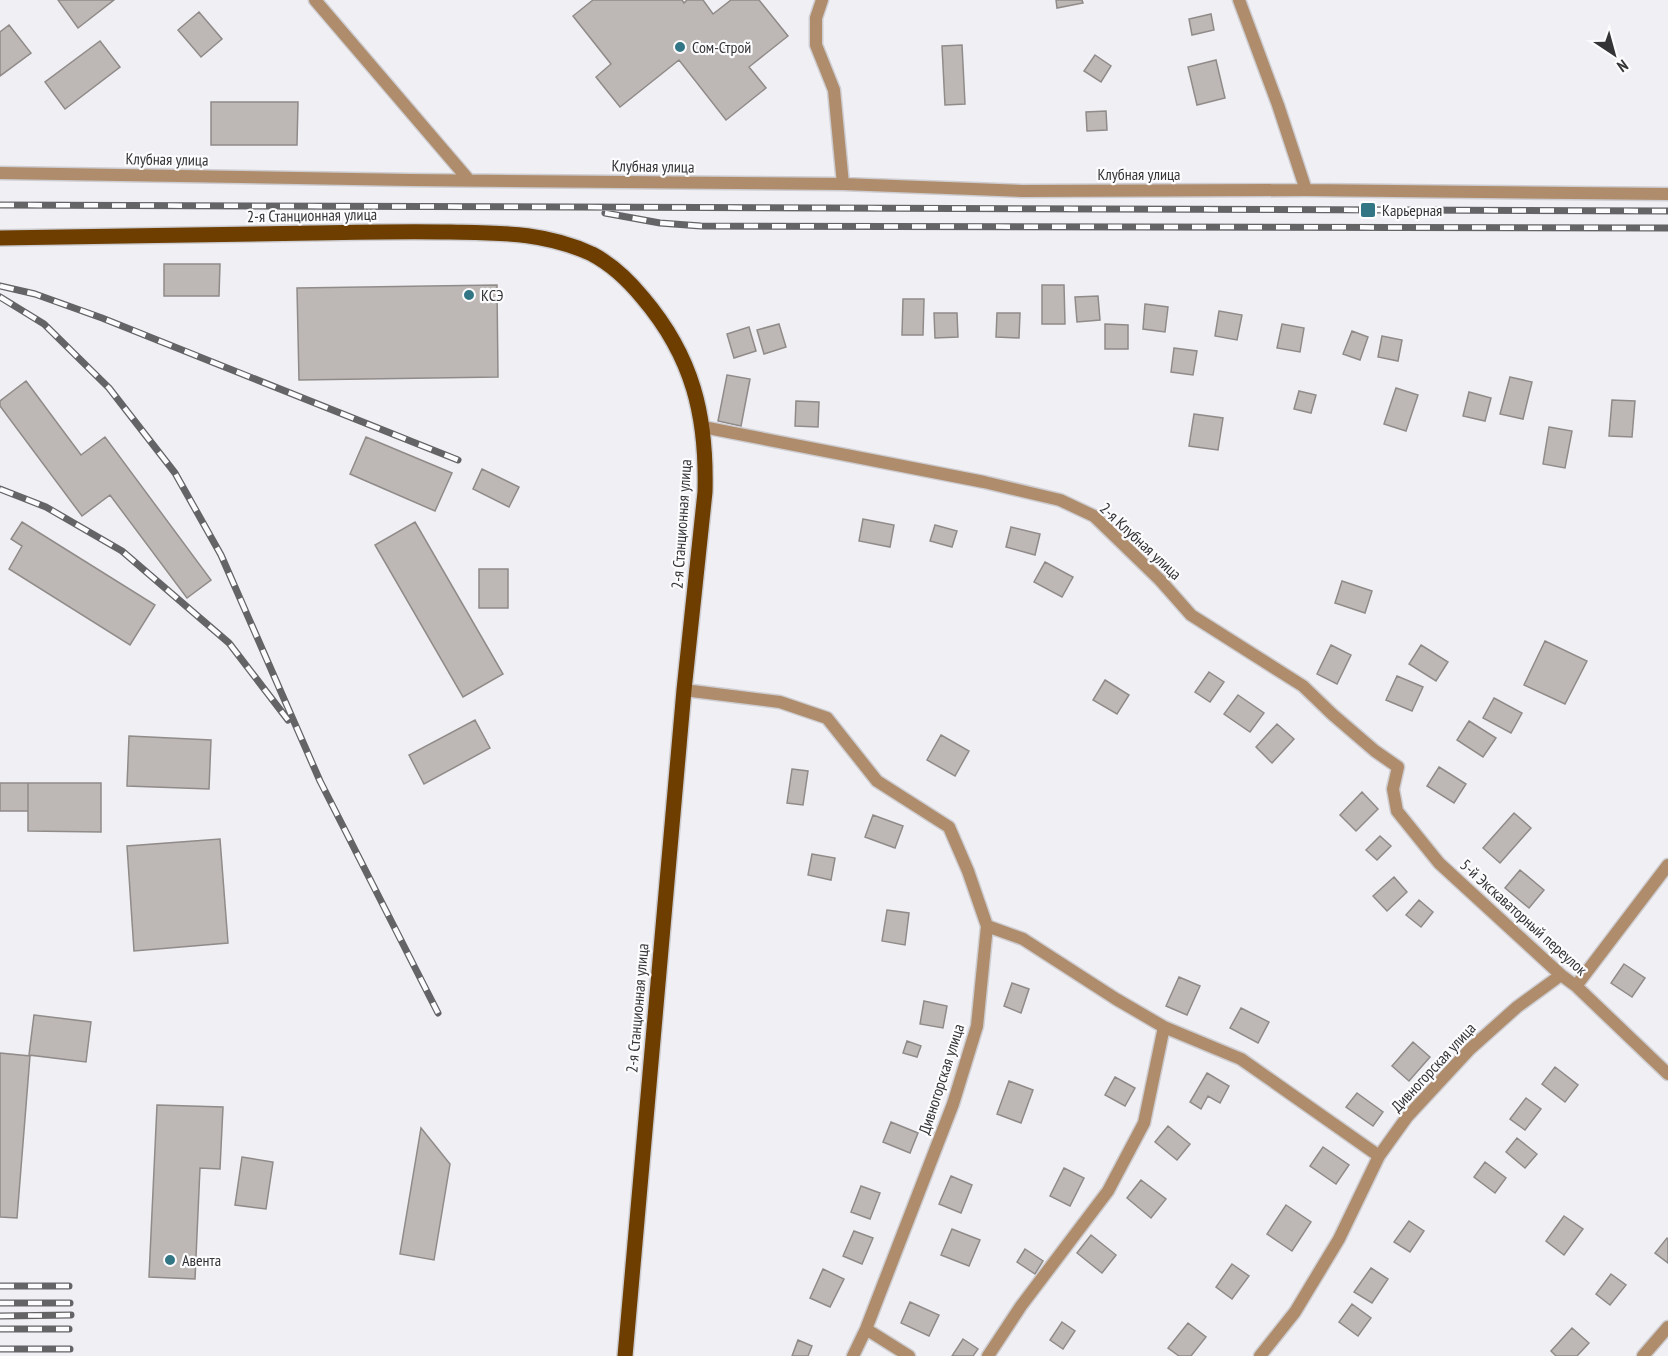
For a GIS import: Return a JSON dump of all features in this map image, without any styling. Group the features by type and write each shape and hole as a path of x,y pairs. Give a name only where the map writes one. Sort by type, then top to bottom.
{"main road":[{"name":"2-я Станционная улица","path":"0,238 403,231 517,233 559,241 594,255 636,289 663,322 681,354 692,384 703,427 706,462 705,492 684,690 625,1356"}],"street":[{"path":"315,0 468,179"},
{"path":"822,0 816,18 816,45 834,90 843,184"},
{"path":"1239,0 1278,105 1306,190"},
{"name":"Клубная улица","path":"0,173 843,184 1022,191 1306,190 1668,194"},
{"name":"2-я Клубная улица","path":"703,427 984,482 1060,500 1094,516 1160,580 1191,615 1303,686 1366,744 1398,767"},
{"name":"Дивногорская улица","path":"684,690 780,702 826,718 877,781 949,827 968,871 987,926 976,1026 953,1104 854,1356"},
{"name":"5-й Экскаваторный переулок","path":"1398,767 1393,789 1396,811 1439,863 1561,975 1576,986 1668,1074"},
{"path":"1576,986 1668,865"},
{"path":"987,926 1023,939 1164,1027 1241,1059 1379,1156"},
{"name":"Дивногорская улица","path":"1260,1356 1295,1312 1340,1239 1379,1156 1407,1117 1470,1049 1517,1007 1561,975"},
{"path":"988,1356 1020,1306 1108,1191 1144,1123 1164,1027"},
{"path":"1642,1356 1668,1328"},
{"path":"866,1329 909,1356"}],"building":[{"path":"58,0 114,0 78,28"},
{"path":"593,0 682,0 684,3 687,0 703,0 713,14 731,0 759,0 788,36 749,67 766,88 726,120 679,60 620,107 596,77 611,64 573,16"},
{"path":"1056,0 1082,0 1083,3 1057,8"},
{"path":"199,12 222,39 201,57 178,30"},
{"path":"1211,14 1214,30 1192,35 1189,19"},
{"path":"9,25 31,53 0,76 0,32"},
{"path":"100,41 120,67 65,109 45,82"},
{"path":"962,45 965,104 945,105 942,46"},
{"path":"1095,55 1111,66 1101,82 1084,71"},
{"path":"1216,60 1225,98 1197,105 1188,67"},
{"path":"211,102 298,102 297,145 211,145"},
{"path":"1106,111 1107,130 1087,131 1086,112"},
{"path":"164,264 220,264 219,296 164,296"},
{"path":"497,285 498,377 299,380 297,288"},
{"path":"1042,285 1064,285 1065,324 1042,324"},
{"path":"1098,296 1100,320 1077,322 1075,297"},
{"path":"903,299 924,299 923,335 902,335"},
{"path":"1145,304 1168,307 1165,332 1143,329"},
{"path":"1219,311 1242,315 1237,340 1215,336"},
{"path":"934,313 957,313 958,337 935,338"},
{"path":"997,313 1020,313 1019,338 996,337"},
{"path":"779,324 786,347 764,354 757,330"},
{"path":"1105,324 1128,325 1128,349 1105,349"},
{"path":"1282,324 1304,328 1300,352 1277,348"},
{"path":"749,327 756,351 734,358 727,334"},
{"path":"1352,331 1368,337 1360,360 1343,354"},
{"path":"1382,336 1402,340 1398,361 1378,357"},
{"path":"1174,348 1197,351 1193,375 1171,372"},
{"path":"727,375 750,379 741,426 718,421"},
{"path":"1510,377 1532,382 1523,419 1500,414"},
{"path":"26,381 81,455 105,437 211,580 187,598 110,495 82,516 0,406 0,401"},
{"path":"1396,388 1418,395 1406,431 1384,424"},
{"path":"1299,391 1316,395 1311,413 1294,409"},
{"path":"1469,392 1491,398 1485,421 1463,416"},
{"path":"1612,400 1635,401 1632,437 1609,436"},
{"path":"796,401 819,402 818,427 795,426"},
{"path":"1194,414 1223,418 1218,450 1189,446"},
{"path":"1549,427 1572,431 1565,468 1543,464"},
{"path":"366,437 452,473 435,511 350,474"},
{"path":"482,469 519,487 509,507 473,489"},
{"path":"863,519 894,525 890,547 859,541"},
{"path":"22,522 155,605 130,645 9,569 22,546 11,539"},
{"path":"415,522 503,674 463,697 375,545"},
{"path":"935,525 957,531 952,547 930,541"},
{"path":"1011,527 1040,534 1035,555 1006,547"},
{"path":"1045,562 1073,577 1062,597 1034,582"},
{"path":"479,569 508,569 508,608 479,608"},
{"path":"1342,581 1372,591 1365,613 1335,603"},
{"path":"1545,641 1587,661 1565,704 1524,685"},
{"path":"1331,645 1351,655 1337,684 1317,674"},
{"path":"1421,645 1448,662 1436,681 1409,664"},
{"path":"1209,672 1224,682 1210,702 1195,692"},
{"path":"1397,676 1423,687 1412,711 1386,700"},
{"path":"1105,680 1129,695 1117,714 1093,700"},
{"path":"1238,695 1264,713 1250,732 1224,714"},
{"path":"1494,698 1522,713 1511,733 1483,718"},
{"path":"475,720 490,748 424,784 409,755"},
{"path":"1469,721 1496,738 1483,757 1457,740"},
{"path":"1277,724 1294,739 1272,763 1256,747"},
{"path":"941,735 969,751 955,776 927,760"},
{"path":"129,736 211,740 209,789 127,786"},
{"path":"1439,767 1466,784 1454,803 1427,786"},
{"path":"792,769 808,771 803,805 787,803"},
{"path":"0,783 28,783 28,811 0,811"},
{"path":"28,783 101,783 101,832 28,831"},
{"path":"1362,792 1378,809 1356,831 1340,815"},
{"path":"1514,813 1531,828 1500,863 1483,848"},
{"path":"873,815 903,826 895,848 865,837"},
{"path":"1380,836 1391,846 1377,860 1366,850"},
{"path":"220,839 228,943 134,951 127,846"},
{"path":"812,854 835,858 831,880 808,875"},
{"path":"1520,870 1544,890 1529,908 1505,888"},
{"path":"1394,877 1407,892 1387,911 1373,896"},
{"path":"1419,900 1433,912 1421,927 1406,915"},
{"path":"887,910 909,913 905,945 882,941"},
{"path":"1624,964 1645,978 1632,997 1611,983"},
{"path":"1179,977 1200,986 1187,1015 1166,1006"},
{"path":"1012,983 1029,989 1021,1013 1004,1006"},
{"path":"924,1001 947,1006 943,1028 920,1024"},
{"path":"1241,1008 1269,1022 1258,1043 1230,1028"},
{"path":"34,1015 91,1022 86,1062 29,1055"},
{"path":"907,1041 921,1046 917,1057 903,1053"},
{"path":"1413,1042 1430,1057 1409,1081 1392,1066"},
{"path":"0,1053 30,1056 17,1218 0,1217"},
{"path":"1555,1067 1578,1085 1565,1102 1542,1084"},
{"path":"1207,1073 1229,1086 1220,1103 1208,1096 1201,1109 1190,1102"},
{"path":"1115,1077 1135,1088 1125,1106 1105,1095"},
{"path":"1009,1081 1033,1090 1021,1123 997,1114"},
{"path":"1357,1093 1383,1112 1373,1126 1346,1107"},
{"path":"1526,1098 1541,1109 1525,1130 1510,1119"},
{"path":"157,1105 223,1107 220,1169 200,1168 195,1279 149,1277"},
{"path":"891,1122 918,1133 910,1153 883,1142"},
{"path":"1168,1126 1190,1144 1177,1160 1155,1142"},
{"path":"421,1128 450,1164 434,1260 400,1254"},
{"path":"1517,1138 1537,1154 1525,1168 1506,1152"},
{"path":"1323,1147 1349,1165 1336,1184 1310,1166"},
{"path":"242,1157 273,1162 266,1209 235,1205"},
{"path":"1485,1162 1506,1178 1495,1193 1474,1177"},
{"path":"1064,1168 1084,1178 1070,1206 1050,1196"},
{"path":"951,1176 972,1185 961,1213 939,1204"},
{"path":"1141,1180 1166,1199 1151,1218 1127,1198"},
{"path":"861,1186 880,1193 870,1219 851,1212"},
{"path":"1286,1205 1311,1222 1292,1251 1267,1234"},
{"path":"1564,1216 1583,1229 1564,1255 1546,1241"},
{"path":"1409,1221 1424,1231 1410,1252 1394,1242"},
{"path":"952,1229 980,1240 969,1266 941,1255"},
{"path":"854,1231 873,1238 862,1264 843,1256"},
{"path":"1091,1235 1116,1255 1102,1273 1077,1253"},
{"path":"1668,1239 1668,1263 1655,1253"},
{"path":"1025,1249 1043,1261 1035,1274 1017,1262"},
{"path":"1232,1264 1249,1276 1232,1299 1216,1287"},
{"path":"1371,1268 1388,1279 1372,1303 1354,1292"},
{"path":"823,1269 844,1279 830,1307 810,1298"},
{"path":"1611,1274 1626,1285 1610,1305 1596,1294"},
{"path":"910,1302 939,1315 929,1336 901,1323"},
{"path":"1352,1304 1371,1318 1358,1336 1339,1322"},
{"path":"1062,1322 1075,1331 1063,1349 1050,1340"},
{"path":"1188,1323 1206,1337 1191,1356 1179,1356 1168,1348"},
{"path":"1572,1328 1589,1343 1577,1356 1556,1356 1551,1351"},
{"path":"963,1339 978,1349 973,1356 952,1356"},
{"path":"798,1340 812,1346 808,1356 792,1356"}],"railway":[{"path":"0,205 1668,211"},
{"path":"605,213 660,223 701,226 1668,228"},
{"path":"0,286 35,294 102,318 458,460"},
{"path":"0,297 44,324 109,388 175,473 221,555 320,781 438,1013"},
{"path":"0,489 46,507 122,551 229,643 288,720"},
{"path":"0,1286 69,1286"},
{"path":"0,1303 70,1303"},
{"path":"0,1316 71,1315"},
{"path":"0,1329 69,1329"},
{"path":"0,1349 70,1349"}],"place":[{"name":"Сом-Строй","path":"680,47"},
{"name":"Карьерная","path":"1368,210"},
{"name":"КСЭ","path":"469,295"},
{"name":"Авента","path":"170,1260"}]}
